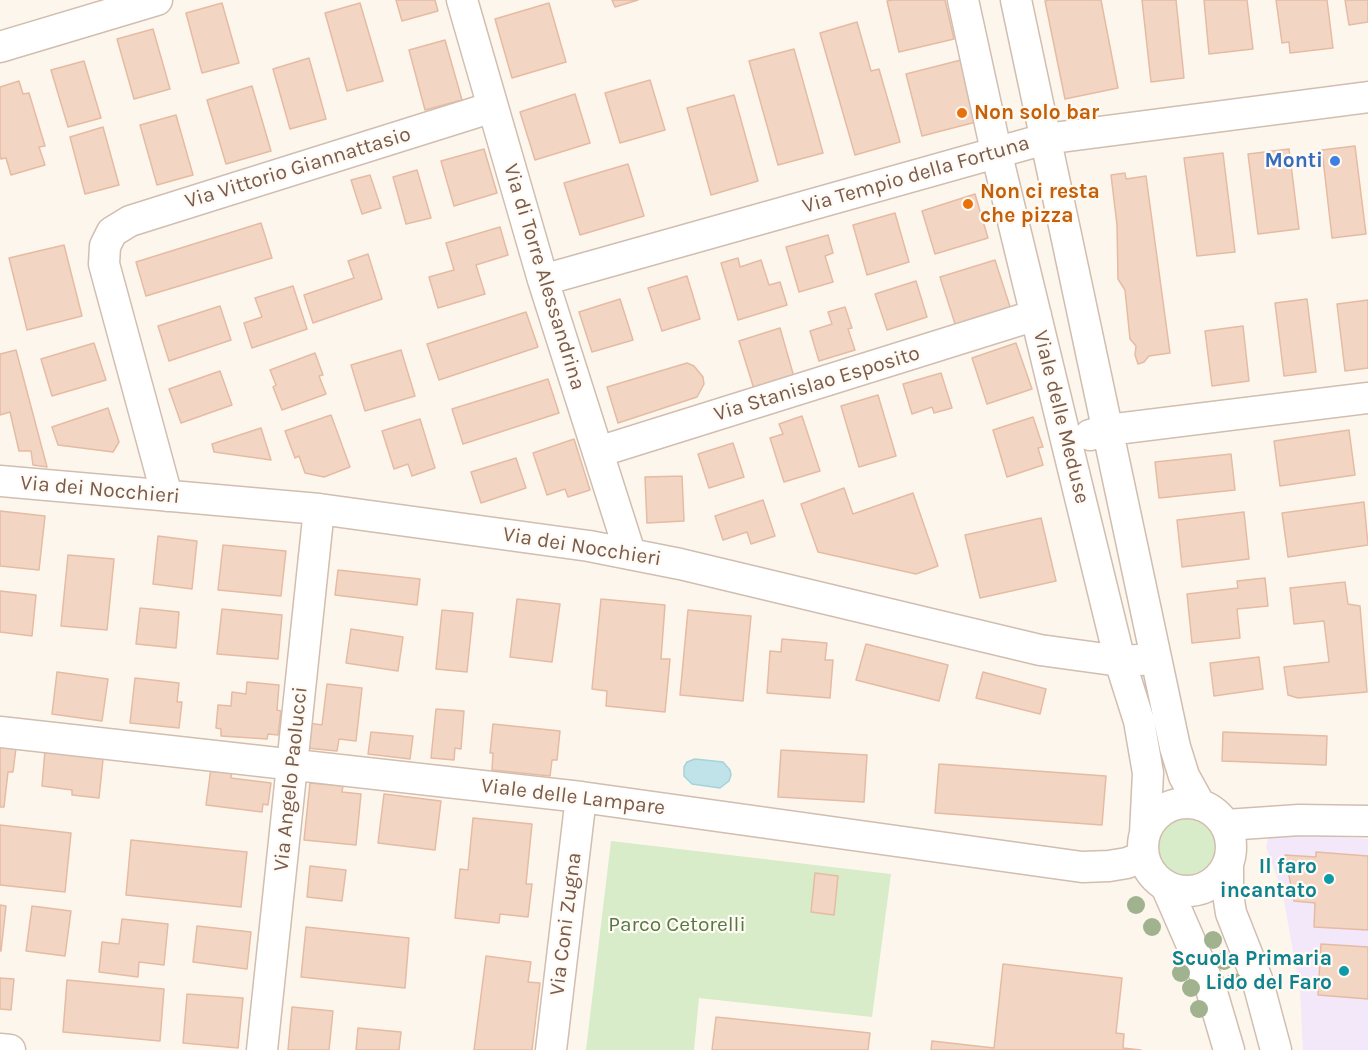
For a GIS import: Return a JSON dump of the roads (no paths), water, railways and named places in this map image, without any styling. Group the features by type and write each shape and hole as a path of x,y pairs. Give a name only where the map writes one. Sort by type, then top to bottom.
{"street":[{"path":"0,47 157,0"},
{"name":"Via di Torre Alessandrina","path":"462,0 543,280 630,553"},
{"name":"Viale delle Meduse","path":"963,0 996,151 1120,661 1138,713 1148,783 1145,845"},
{"name":"Viale delle Meduse","path":"1016,0 1179,761 1184,776 1200,805"},
{"name":"Via Tempio della Fortuna","path":"543,280 1045,139 1368,97"},
{"name":"Via Vittorio Giannattasio","path":"167,496 106,273 103,254 108,237 119,226 130,221 493,107"},
{"name":"Via Stanislao Esposito","path":"598,452 1036,315"},
{"path":"1066,440 1108,430 1368,398"},
{"name":"Via dei Nocchieri","path":"0,481 319,509 589,546 630,553 1040,650 1120,661 1156,659"},
{"name":"Via Angelo Paolucci","path":"262,1050 319,509"},
{"name":"Viale delle Lampare","path":"0,732 581,797 1082,867 1118,865 1145,845"},
{"name":"Via Coni Zugna","path":"551,1050 581,797"},
{"path":"1228,864 1220,877 1209,886 1195,891 1180,891 1166,886 1152,873 1145,845 1152,822 1161,812 1186,803 1210,809 1226,825 1231,851 1228,864 1228,894 1231,913 1257,979 1276,1050"},
{"path":"1226,825 1299,820 1368,821"},
{"path":"1166,886 1210,989 1229,1050"},
{"path":"0,1049 10,1050"}],"water":[{"path":"695,759 723,762 730,770 729,781 720,788 692,784 684,776 684,767 687,762"}],"place":[{"name":"Non solo bar","path":"962,113"},
{"name":"Monti","path":"1335,161"},
{"name":"Non ci resta che pizza","path":"968,204"},
{"name":"Il faro incantato","path":"1329,879"},
{"name":"Scuola Primaria Lido del Faro","path":"1344,971"}],"park label":[{"name":"Parco Cetorelli","path":"677,925"}]}
